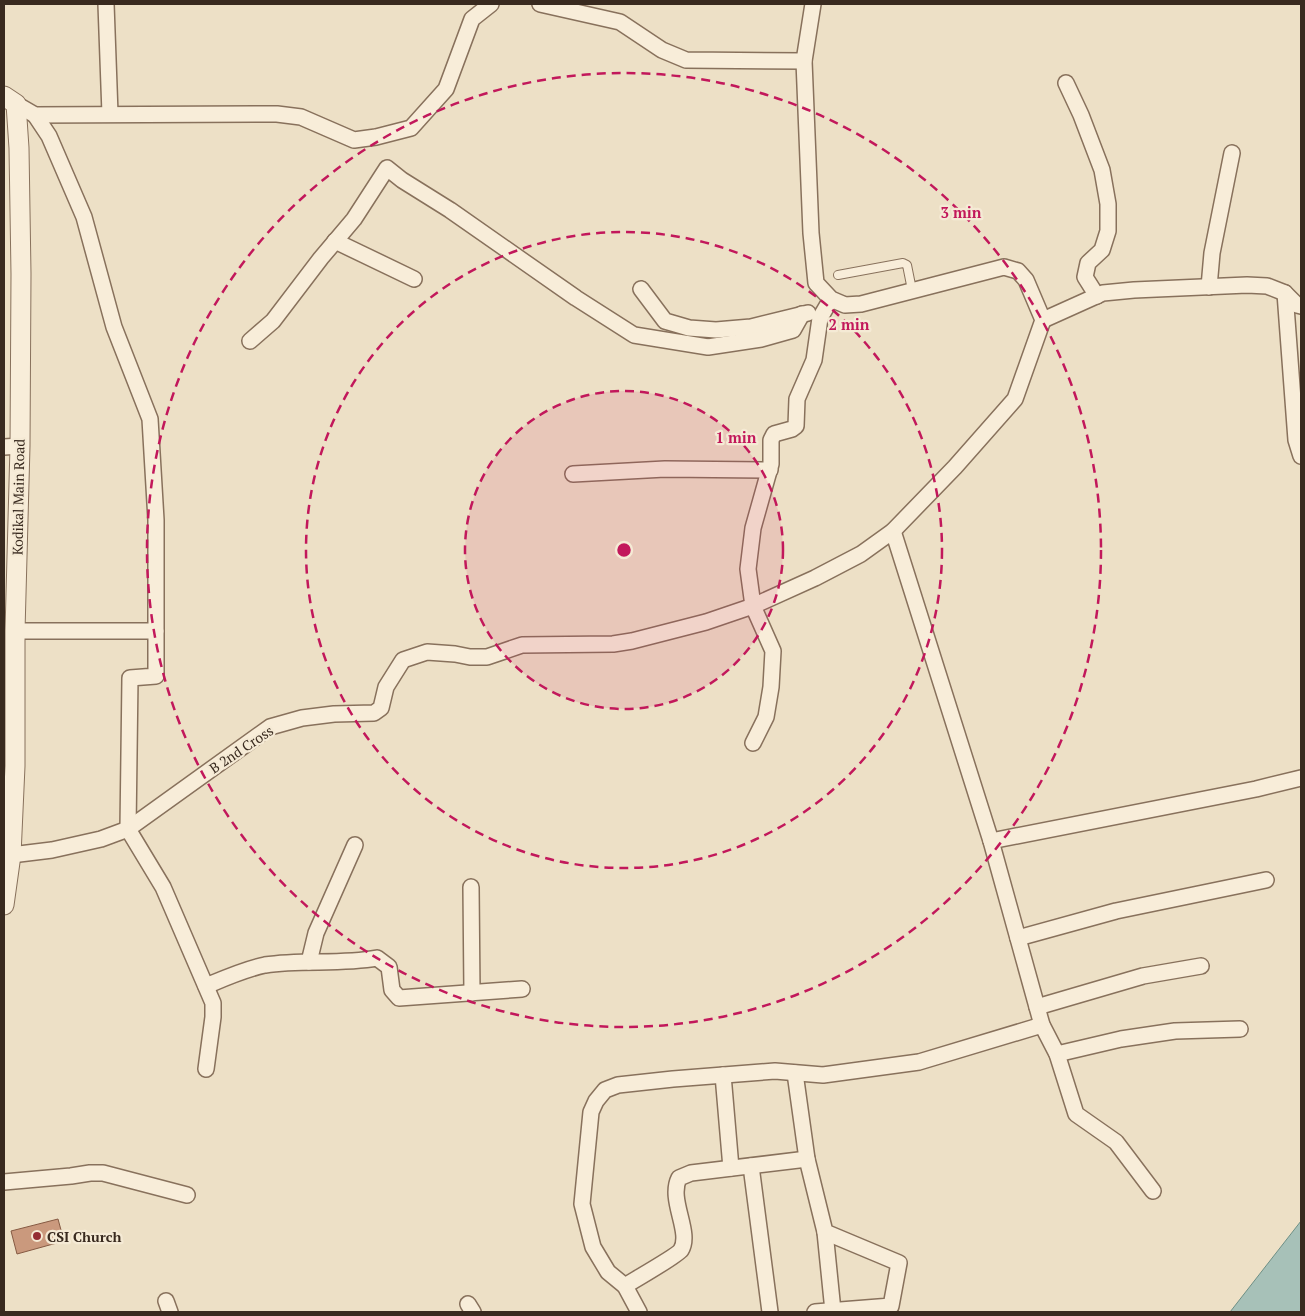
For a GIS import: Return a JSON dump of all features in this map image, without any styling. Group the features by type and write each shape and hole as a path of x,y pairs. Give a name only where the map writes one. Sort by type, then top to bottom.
{"street":[{"path":"106,4 110,114"},
{"path":"35,115 277,114 301,117 354,140 376,137 412,128 446,89 472,19 491,4"},
{"path":"540,4 620,22 662,50 686,60 804,61"},
{"path":"813,4 804,61 811,233 816,283 829,304"},
{"path":"1066,83 1096,152 1102,170 1108,204 1108,231 1102,250 1088,263 1085,277 1097,296"},
{"path":"10,100 35,115 49,136 84,217 114,327 150,419 156,520 156,676 130,678 128,829 162,887 213,1003 206,1069"},
{"name":"Kodikal Main Road","path":"4,905 11,855 15,766 12,447 21,274 19,148 10,100"},
{"path":"1209,287 1214,245 1232,153"},
{"path":"250,341 273,321 354,219 387,168 576,298 634,335 708,347 761,339 793,330 802,314"},
{"path":"335,241 414,279"},
{"path":"641,290 665,321 689,328 716,330 751,327 802,314 829,304 861,304 1004,267 1018,271 1026,280 1043,320 1014,399 954,467 892,531 861,554 753,606"},
{"path":"1043,320 1104,293 1134,290 1247,285 1267,286 1285,293 1296,305 1301,306"},
{"path":"1285,293 1296,440 1301,456"},
{"path":"753,743 766,717 771,686 773,651 753,606 748,569 749,548 770,470 771,440 774,434 796,426 797,399 814,360 820,318 829,304"},
{"path":"572,474 664,469 770,470"},
{"path":"892,531 991,841 1042,1025 1058,1054 1076,1114 1116,1142 1153,1192"},
{"name":"B 2nd Cross","path":"11,855 52,850 101,839 128,829 270,727 302,718 334,714 374,713 381,708 386,687 403,660 427,652 455,654 470,658 487,658 522,645 613,644 706,622 753,606"},
{"path":"15,631 156,631"},
{"path":"991,841 1256,789 1301,778"},
{"path":"309,962 316,933 355,845"},
{"path":"1018,938 1116,911 1266,880"},
{"path":"471,888 472,993"},
{"path":"206,986 263,965 285,962 358,962 377,958 389,967 392,990 399,998 522,989"},
{"path":"1037,1008 1143,976 1201,966"},
{"path":"639,1312 625,1286 608,1272 593,1247 582,1204 591,1112 596,1100 605,1090 618,1085 723,1075 775,1072 823,1075 919,1062 1042,1025"},
{"path":"1058,1054 1121,1039 1175,1031 1240,1029"},
{"path":"795,1073 807,1159 825,1232 833,1311"},
{"path":"723,1075 731,1168"},
{"path":"625,1286 680,1250 684,1238 675,1186 679,1178 691,1173 807,1159"},
{"path":"751,1166 770,1312"},
{"path":"4,1182 103,1172 187,1195"},
{"path":"815,1312 891,1306 899,1263 825,1232"}],"lane":[{"path":"838,274 906,263 912,290"}],"water":[{"path":"1301,1221 1301,1312 1230,1312"}],"building":[{"name":"CSI Church","path":"58,1219 64,1241 17,1254 11,1231"}],"place":[{"name":"CSI Church","path":"37,1236"}]}
